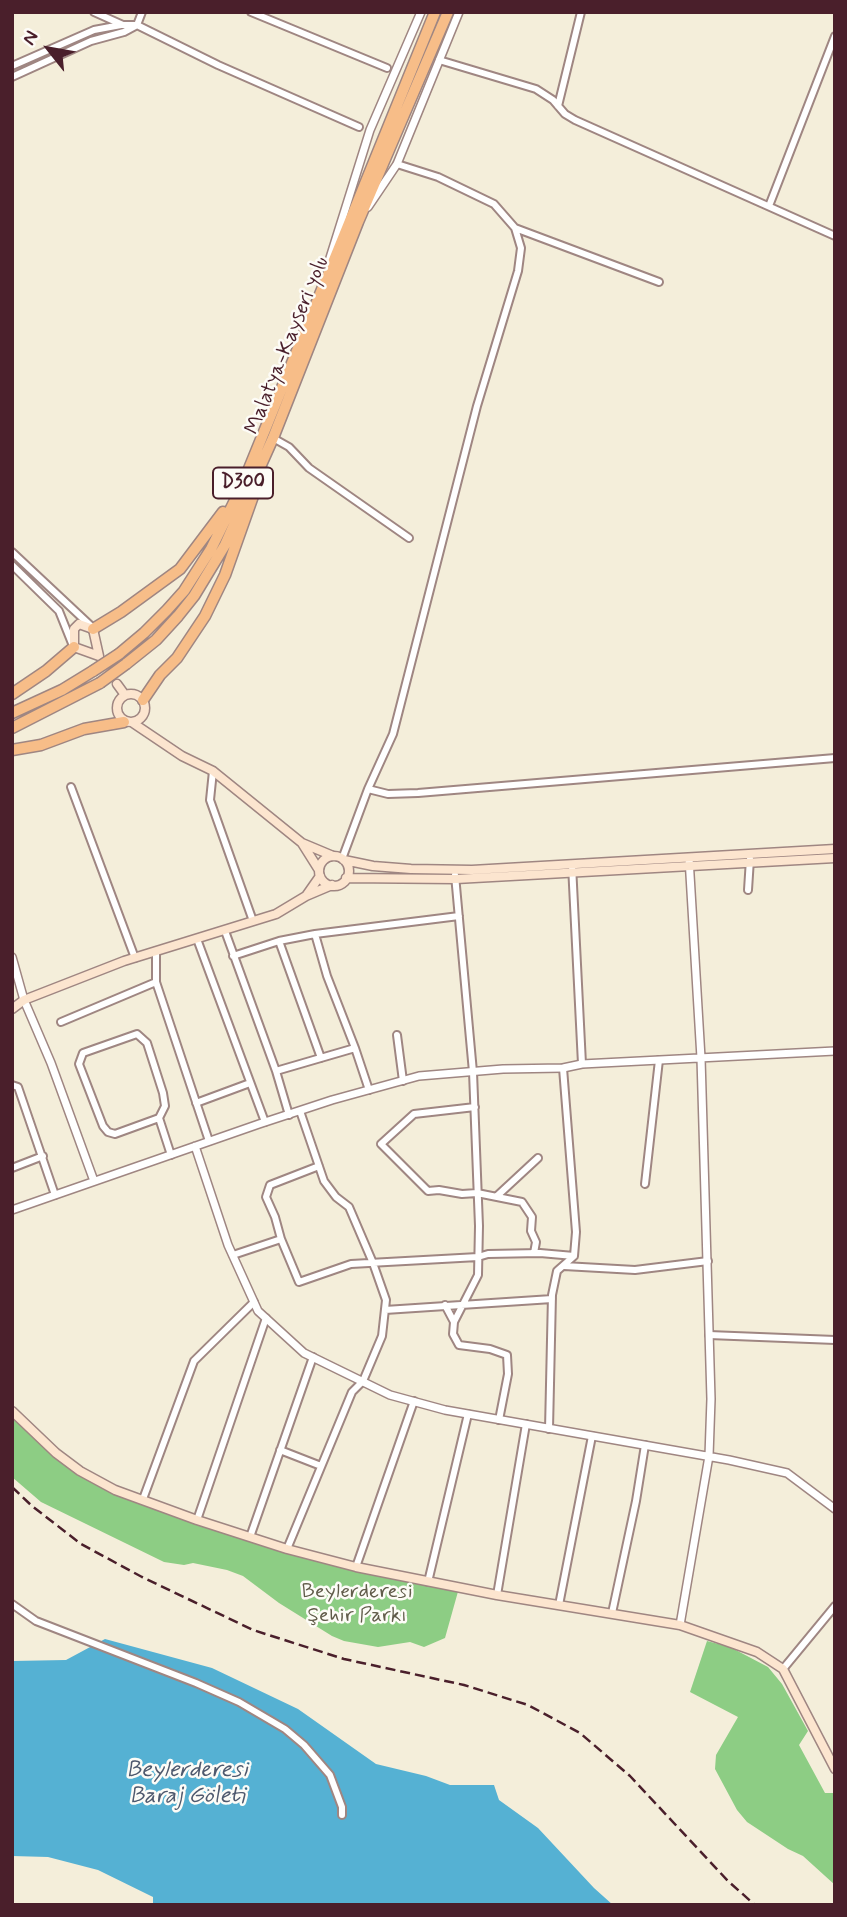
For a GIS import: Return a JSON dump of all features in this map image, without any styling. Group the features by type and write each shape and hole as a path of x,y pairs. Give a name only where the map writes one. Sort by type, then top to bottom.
{"highway":[{"name":"D300","path":"12,713 62,690 119,654 144,633 184,591 211,549 242,486 435,12"},
{"name":"Malatya-Kayseri yolu","path":"12,728 100,683 156,640 194,596 225,545 273,438 358,222 448,12"},
{"path":"142,700 160,675 177,658 205,616 225,575 273,438"},
{"path":"93,629 180,569 242,486"},
{"path":"12,694 46,671 74,647"},
{"path":"12,750 41,745 84,729 129,722"}],"main road":[{"path":"79,624 93,629 99,656 74,647 74,629 79,624"},
{"path":"117,684 125,695"},
{"path":"157,737 144,714 142,700 134,694 125,695 116,707 118,715 157,737 182,756 213,771 302,843 343,860 455,875"},
{"path":"129,722 144,714"},
{"path":"302,843 324,882 339,885 346,878 348,868 343,860"},
{"path":"346,878 572,870 750,858 835,849"},
{"path":"306,896 319,873 322,861 333,856"},
{"path":"750,858 835,858"},
{"path":"12,1009 24,1000 135,958 276,914 306,896 332,885"},
{"path":"12,1411 56,1453 80,1471 115,1490 197,1520 287,1549 356,1567 497,1595 680,1625 757,1652 783,1669 835,1769"}],"street":[{"path":"94,12 122,25"},
{"path":"12,77 90,41 124,32 137,25 142,12"},
{"path":"251,12 387,68"},
{"path":"322,285 370,130 421,12"},
{"path":"358,222 397,164 459,12"},
{"path":"558,106 580,12"},
{"path":"12,66 94,30 137,25 218,65 359,127"},
{"path":"769,206 835,36"},
{"path":"439,60 537,89 575,120 835,236"},
{"path":"343,860 368,789 393,734 477,406 522,248 515,228 494,204 484,197 438,177 397,164"},
{"path":"515,228 659,282"},
{"path":"273,438 289,447 309,468 409,538"},
{"path":"12,552 93,629"},
{"path":"12,565 59,611 74,647"},
{"path":"368,789 388,794 418,793 835,758"},
{"path":"213,771 211,800 253,921"},
{"path":"71,787 135,958"},
{"path":"748,890 750,858"},
{"path":"680,1625 709,1456 708,1261 701,1058 689,862"},
{"path":"572,870 582,1064"},
{"path":"455,875 473,1072 478,1275 454,1322 453,1334 459,1345 490,1349 507,1355 508,1374 499,1420"},
{"path":"233,956 279,941 315,934 459,916"},
{"path":"225,930 289,1115"},
{"path":"315,934 327,976 369,1090"},
{"path":"197,939 265,1122"},
{"path":"279,941 321,1058"},
{"path":"156,951 156,982 209,1141"},
{"path":"12,957 24,1000 51,1063 94,1181"},
{"path":"61,1022 156,982"},
{"path":"159,1118 115,1134 108,1132 103,1126 79,1064 83,1053 137,1034 147,1043 163,1093 165,1106 159,1118 171,1154"},
{"path":"397,1035 403,1081"},
{"path":"276,1071 355,1048"},
{"path":"12,1210 265,1122 419,1076 563,1068 582,1064 835,1051"},
{"path":"645,1184 659,1060"},
{"path":"549,1429 552,1298 556,1271 575,1256 576,1232 563,1068"},
{"path":"196,1103 250,1083"},
{"path":"12,1085 18,1087 55,1195"},
{"path":"475,1107 414,1114 381,1144 428,1191 477,1193 522,1202 532,1217 531,1231 536,1242 534,1253"},
{"path":"287,1549 352,1392 363,1381 382,1336 387,1300 349,1207 336,1197 324,1181 300,1111"},
{"path":"195,1146 233,1255 258,1311 304,1353 390,1395 414,1401 499,1420 709,1456 787,1473 835,1509"},
{"path":"12,1168 43,1156"},
{"path":"497,1196 538,1158"},
{"path":"319,1166 270,1185 266,1197 299,1282 351,1264 478,1257 488,1254 575,1256"},
{"path":"233,1255 281,1239"},
{"path":"564,1266 635,1270 708,1261"},
{"path":"385,1310 552,1298"},
{"path":"143,1499 194,1360 254,1301"},
{"path":"445,1305 454,1322"},
{"path":"197,1520 266,1318"},
{"path":"709,1335 835,1340"},
{"path":"250,1537 313,1357"},
{"path":"356,1567 414,1401"},
{"path":"428,1582 468,1414"},
{"path":"497,1595 526,1424"},
{"path":"559,1605 592,1436"},
{"path":"611,1613 636,1501 645,1445"},
{"path":"280,1450 321,1466"},
{"path":"12,1604 36,1621 196,1683 239,1702 285,1729 304,1745 330,1775 342,1807 342,1815"},
{"path":"783,1669 835,1606"}],"green space":[{"name":"Beylerderesi Şehir Parkı","path":"12,1411 56,1453 95,1480 275,1545 459,1588 445,1638 424,1647 410,1642 378,1647 344,1641 279,1603 243,1576 193,1563 184,1565 164,1562 41,1502 12,1477"},
{"path":"707,1641 730,1647 768,1667 782,1684 808,1731 799,1745 825,1793 835,1793 835,1885 803,1856 747,1822 737,1810 715,1769 716,1755 738,1717 690,1692"}],"water":[{"name":"Beylerderesi Baraj Göleti","path":"105,1639 212,1668 298,1709 376,1764 426,1776 450,1785 494,1785 499,1800 538,1828 613,1905 153,1905 153,1897 98,1870 48,1857 12,1856 12,1661 66,1660"}],"railway":[{"path":"12,1487 81,1544 142,1577 253,1630 344,1659 464,1685 528,1705 580,1733 630,1776 728,1881 755,1905"}]}
